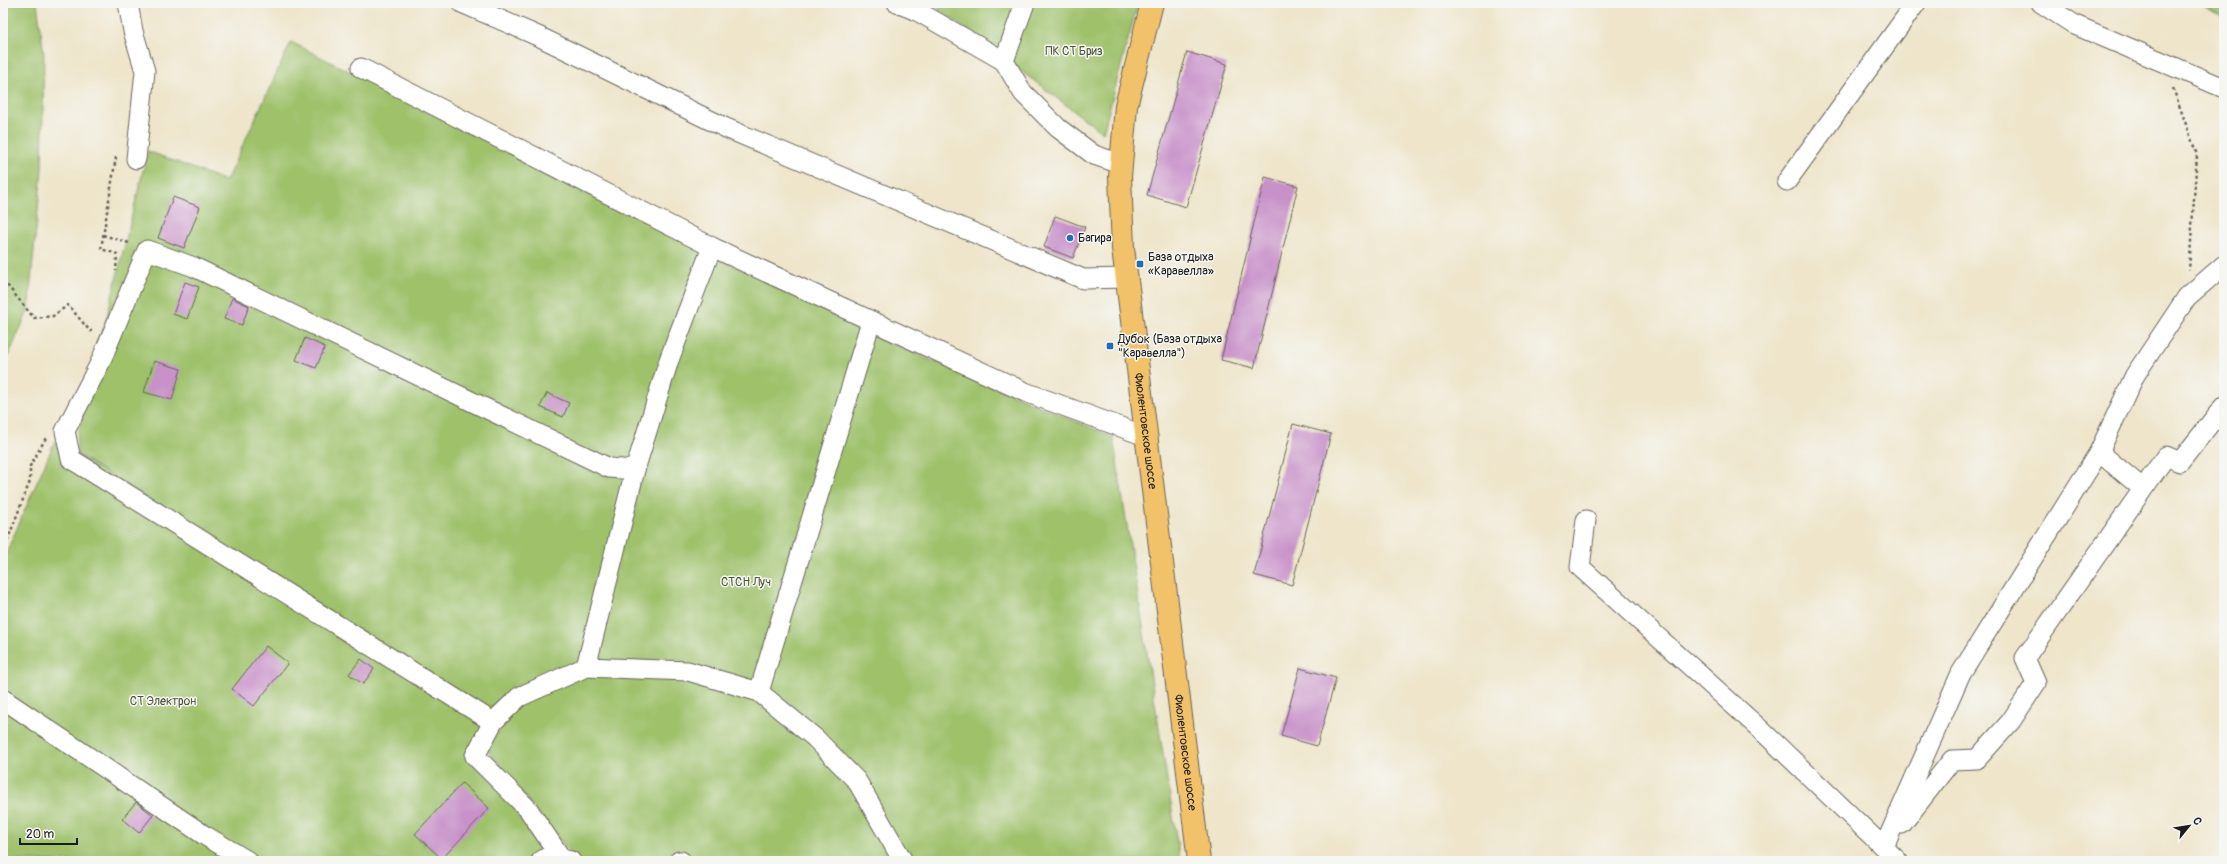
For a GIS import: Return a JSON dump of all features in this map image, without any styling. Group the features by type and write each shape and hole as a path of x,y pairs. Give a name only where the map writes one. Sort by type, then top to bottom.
{"main road":[{"name":"Фиолентовское шоссе","path":"1152,3 1126,106 1121,164 1123,248 1148,437 1199,861"}],"street":[{"path":"128,3 133,30 145,71 136,159"},
{"path":"462,3 540,37 726,128 1083,279 1128,278"},
{"path":"897,3 918,11 1004,61 1023,93 1058,128 1094,155 1121,164"},
{"path":"1004,61 1025,3"},
{"path":"1788,181 1916,3"},
{"path":"2041,3 2075,25 2224,88"},
{"path":"361,68 712,247 1025,392 1148,437"},
{"path":"586,666 634,470 669,360 712,247"},
{"path":"493,722 71,460 65,431 100,363 147,250 194,267 609,468 634,470"},
{"path":"1884,847 1961,673 2099,452 2135,375 2187,297 2224,265"},
{"path":"759,692 871,321"},
{"path":"1884,847 1952,760 1977,759 2011,721 2036,683 2026,658 2142,488 2166,456 2180,462 2224,406"},
{"path":"2099,452 2142,488"},
{"path":"1586,520 1580,567 1760,730 1898,861"},
{"path":"556,858 528,809 475,756 493,722 519,697 586,666 688,671 759,692 815,738 857,781 903,861"},
{"path":"3,699 204,835 248,861"}],"path":[{"path":"2171,84 2197,155 2187,297"},
{"path":"117,153 101,249 117,254"},
{"path":"103,235 130,244"},
{"path":"3,290 7,286 34,318 53,316 68,305 90,331 95,332"},
{"path":"3,552 30,482"}],"green space":[{"path":"3,3 37,3 44,54 42,169 28,311 3,368"},
{"name":"ПК СТ Бриз","path":"931,3 1138,3 1103,133"},
{"path":"2199,3 2224,3 2224,18"},
{"name":"СТСН Луч","path":"291,42 878,338 1113,437 1180,861 574,861 570,853 486,748 483,755 569,861 3,861 3,560 55,441 498,724 487,747 505,723 77,454 77,437 148,151 226,181"}],"building":[{"path":"1187,52 1227,64 1186,207 1147,195"},
{"path":"1265,177 1298,186 1254,368 1221,360"},
{"path":"173,197 200,207 184,248 158,238"},
{"path":"1055,216 1085,227 1073,258 1044,247"},
{"path":"185,282 199,287 187,319 173,314"},
{"path":"232,298 249,306 242,325 224,319"},
{"path":"305,338 325,347 316,368 296,360"},
{"path":"154,361 181,369 172,400 144,392"},
{"path":"547,393 569,403 563,417 540,407"},
{"path":"1293,424 1331,434 1292,585 1254,575"},
{"path":"266,646 288,663 254,706 232,689"},
{"path":"361,659 374,669 363,684 349,674"},
{"path":"1300,668 1336,678 1317,746 1281,736"},
{"path":"462,783 489,808 442,859 415,834"},
{"path":"136,802 153,815 139,833 122,819"}],"place":[{"name":"Багира","path":"1070,238"},
{"name":"База отдыха «Каравелла»","path":"1140,264"},
{"name":"Дубок (База отдыха \"Каравелла\")","path":"1110,346"}],"park label":[{"name":"СТ Электрон","path":"163,701"}]}
